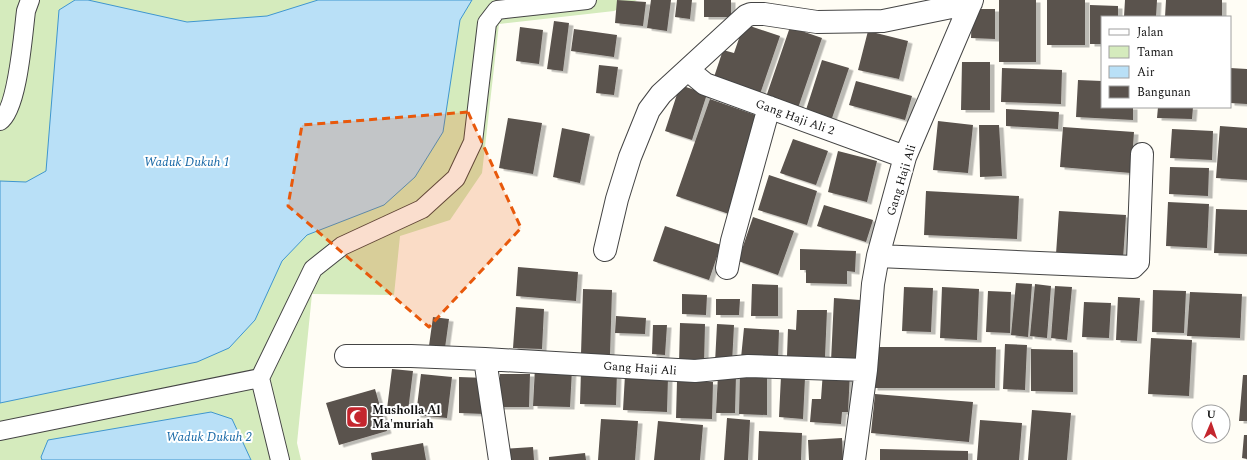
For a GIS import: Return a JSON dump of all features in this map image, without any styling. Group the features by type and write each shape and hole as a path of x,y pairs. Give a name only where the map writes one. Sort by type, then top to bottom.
{"street":[{"path":"605,250 617,199 630,157 649,110 661,94 739,22 751,14 764,14 817,22 883,21 972,1"},
{"name":"Gang Haji Ali","path":"854,460 866,370 873,284 878,256 905,158 972,1"},
{"name":"Gang Haji Ali 2","path":"688,70 705,84 905,158"},
{"path":"727,268 732,241 769,108"},
{"path":"878,256 1133,267 1138,262 1142,154"},
{"name":"Gang Haji Ali","path":"346,356 411,356 485,359 694,371 748,366 866,370"},
{"path":"485,359 500,460"}],"lane":[{"path":"0,121 4,118 15,90 26,12 30,0"},
{"path":"280,460 260,378 313,269 342,246 422,209 456,178 473,142 487,23 497,10 586,0"},
{"path":"0,431 260,378"}],"highlighted area":[{"path":"468,112 521,228 429,327 288,206 302,125"}],"green space":[{"name":"Waduk Dukuh 1","path":"0,0 637,0 614,11 499,24 482,173 450,220 400,236 394,295 312,294 297,443 301,460 0,460"}],"water":[{"name":"Waduk Dukuh 1","path":"75,0 88,0 187,22 267,16 318,0 472,0 460,20 443,132 415,177 384,205 307,235 282,261 255,320 229,348 197,362 0,403 0,181 26,182 46,171 59,10"},
{"name":"Waduk Dukuh 2","path":"211,412 232,419 251,460 42,460 41,457 48,440"}],"building":[{"path":"617,0 646,2 643,26 615,23"},
{"path":"651,0 671,0 667,31 647,28"},
{"path":"677,0 692,0 690,19 675,17"},
{"path":"704,0 731,0 731,17 704,17"},
{"path":"999,0 1036,0 1036,62 999,62"},
{"path":"1047,0 1085,0 1085,45 1047,45"},
{"path":"1125,0 1157,0 1156,16 1124,16"},
{"path":"1166,0 1222,0 1222,16 1165,16"},
{"path":"1090,5 1118,6 1118,16 1101,16 1101,44 1090,44"},
{"path":"972,9 995,9 995,39 971,38"},
{"path":"554,21 569,23 563,71 547,69"},
{"path":"744,24 780,36 760,94 712,83 723,50 734,53"},
{"path":"520,27 543,30 539,64 516,61"},
{"path":"790,27 822,38 798,108 766,97"},
{"path":"574,29 617,35 614,57 571,51"},
{"path":"868,31 908,41 899,79 858,70"},
{"path":"822,60 849,68 831,121 805,113"},
{"path":"962,62 990,62 990,110 961,110"},
{"path":"599,65 618,67 614,95 596,93"},
{"path":"1002,68 1062,70 1061,104 1001,102"},
{"path":"1231,68 1247,69 1247,104 1231,103"},
{"path":"1078,80 1101,81 1101,108 1133,108 1133,120 1076,117"},
{"path":"856,81 912,96 905,120 849,105"},
{"path":"680,85 707,94 692,140 665,131"},
{"path":"710,99 764,118 729,214 676,196"},
{"path":"1158,108 1193,108 1192,119 1157,118"},
{"path":"1006,109 1059,112 1058,129 1006,126"},
{"path":"508,118 542,123 533,174 499,168"},
{"path":"938,121 973,125 968,173 933,170"},
{"path":"979,125 999,125 1002,176 980,177"},
{"path":"1220,126 1247,128 1247,180 1216,178"},
{"path":"1063,127 1134,132 1131,173 1060,167"},
{"path":"562,128 590,134 580,183 553,177"},
{"path":"1172,129 1213,131 1212,160 1170,158"},
{"path":"793,139 828,151 816,185 780,173"},
{"path":"838,151 877,161 867,202 828,192"},
{"path":"1170,167 1209,168 1208,196 1169,194"},
{"path":"769,175 817,191 807,225 758,210"},
{"path":"926,191 1019,196 1017,239 924,235"},
{"path":"1168,202 1209,204 1207,248 1166,246"},
{"path":"824,205 873,220 866,242 817,226"},
{"path":"1216,209 1247,210 1247,254 1214,253"},
{"path":"1059,211 1126,215 1123,259 1056,254"},
{"path":"753,217 794,231 778,275 738,261"},
{"path":"665,226 721,245 709,280 653,261"},
{"path":"800,249 856,251 855,272 847,271 847,284 806,283 806,270 800,270"},
{"path":"518,267 578,272 576,301 516,296"},
{"path":"1016,283 1032,284 1028,337 1011,335"},
{"path":"752,284 778,285 778,316 751,316"},
{"path":"1035,284 1051,286 1047,338 1030,336"},
{"path":"1055,286 1072,287 1067,340 1051,338"},
{"path":"904,287 933,288 931,332 902,331"},
{"path":"942,287 979,289 977,340 940,338"},
{"path":"583,289 612,290 610,355 581,354"},
{"path":"1153,290 1186,291 1184,333 1152,332"},
{"path":"988,291 1011,292 1010,333 986,332"},
{"path":"1190,292 1242,294 1240,338 1187,336"},
{"path":"682,294 707,295 706,315 682,314"},
{"path":"1118,297 1140,298 1137,341 1116,340"},
{"path":"834,298 860,300 858,362 831,361"},
{"path":"716,299 740,299 739,315 716,315"},
{"path":"1084,302 1111,303 1109,338 1082,337"},
{"path":"516,307 544,309 542,349 513,348"},
{"path":"797,310 827,310 825,357 787,356 788,329 796,330"},
{"path":"616,316 646,318 645,334 615,333"},
{"path":"433,317 449,319 444,355 428,353"},
{"path":"680,323 705,324 704,364 679,364"},
{"path":"717,324 734,325 732,363 715,363"},
{"path":"653,325 667,325 665,355 652,354"},
{"path":"744,328 779,330 778,360 741,358"},
{"path":"1151,338 1192,340 1189,396 1148,394"},
{"path":"1005,344 1027,345 1025,390 1003,389"},
{"path":"873,347 996,347 995,388 873,388"},
{"path":"1031,349 1073,350 1073,392 1031,391"},
{"path":"535,367 572,369 570,407 533,406"},
{"path":"392,369 413,371 408,411 387,409"},
{"path":"581,370 617,371 616,405 580,404"},
{"path":"823,371 850,372 848,412 842,412 841,424 810,422 812,399 821,399"},
{"path":"740,372 767,373 767,415 739,414"},
{"path":"421,374 452,377 447,418 416,415"},
{"path":"500,374 530,374 529,407 499,407"},
{"path":"625,375 668,377 667,412 623,410"},
{"path":"718,375 736,375 735,413 716,413"},
{"path":"1243,375 1247,375 1247,421 1239,421"},
{"path":"781,376 805,378 803,419 779,417"},
{"path":"459,377 486,378 485,414 459,413"},
{"path":"677,381 713,382 712,419 676,418"},
{"name":"Musholla Al Ma'muriah","path":"375,389 387,431 339,445 326,403"},
{"path":"875,394 973,402 969,442 871,433"},
{"path":"1032,410 1071,413 1067,460 1028,460"},
{"path":"727,418 750,420 748,460 724,460"},
{"path":"601,419 638,421 635,460 598,460"},
{"path":"980,420 1022,423 1019,460 977,460"},
{"path":"658,421 703,425 700,460 654,460"},
{"path":"759,431 802,433 801,460 758,460"},
{"path":"1244,435 1247,435 1247,459 1242,458"},
{"path":"842,438 843,460 809,460 808,440"},
{"path":"423,443 426,460 372,460 371,453"},
{"path":"533,447 534,460 503,460 502,449"},
{"path":"880,449 968,451 968,460 880,460"},
{"path":"585,453 586,460 549,460 549,457"}],"place":[{"name":"Musholla Al Ma'muriah","path":"357,417"}]}
